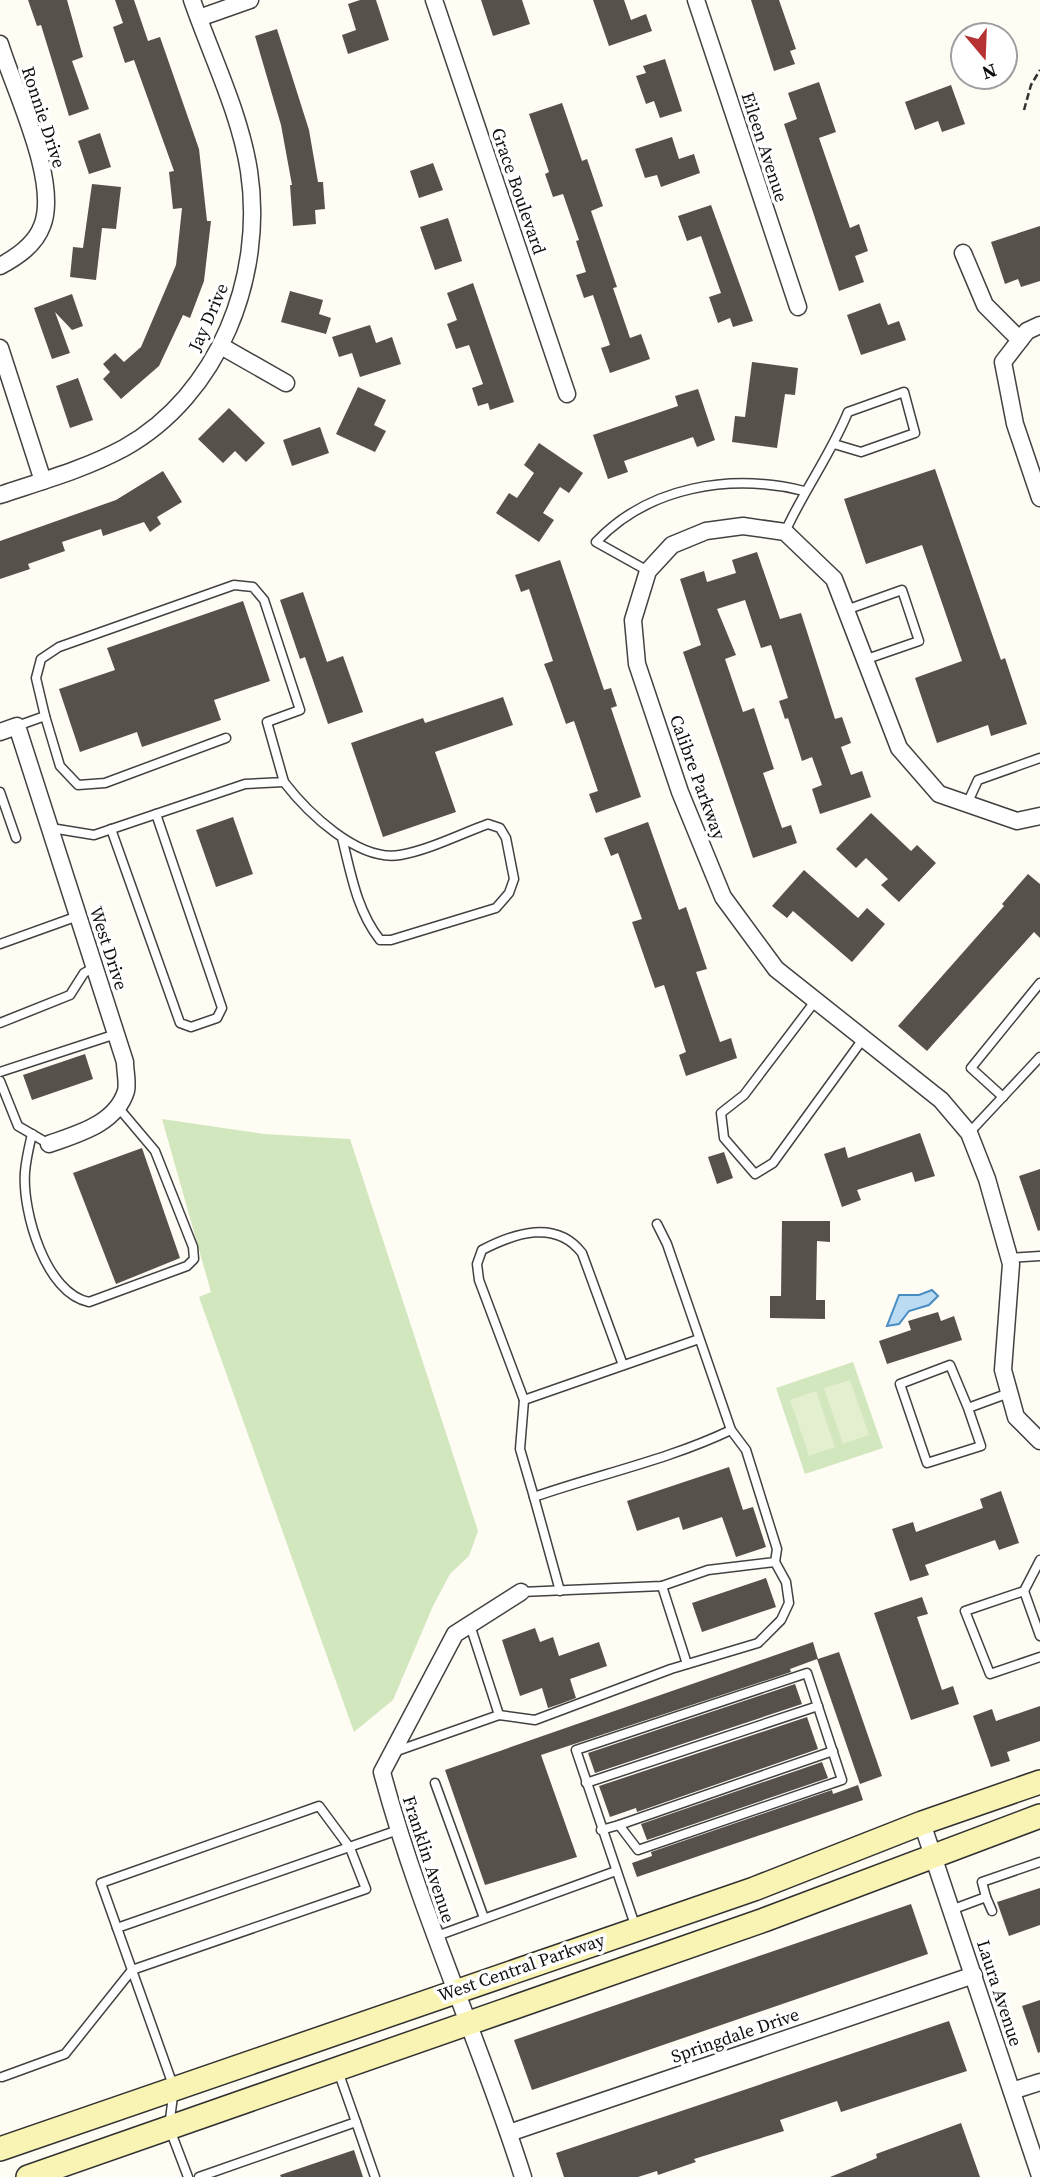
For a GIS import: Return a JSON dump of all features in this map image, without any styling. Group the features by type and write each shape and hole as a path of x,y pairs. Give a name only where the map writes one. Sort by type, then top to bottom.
{"main road":[{"name":"West Central Parkway","path":"0,2148 455,1989 754,1889 922,1823 1040,1782"},
{"name":"West Central Parkway","path":"28,2177 764,1920 932,1854 1040,1816"}],"street":[{"name":"Jay Drive","path":"0,495 43,481 124,448 157,425 192,389 221,346 242,297 252,207 249,170 240,136 192,0"},
{"path":"198,18 250,0"},
{"name":"Grace Boulevard","path":"434,0 567,394"},
{"name":"Eileen Avenue","path":"696,0 798,307"},
{"name":"Ronnie Drive","path":"0,266 29,247 42,226 47,203 44,174 1,51"},
{"path":"963,253 985,305 1020,340"},
{"path":"1040,325 1027,331 1003,362 1015,424 1040,498"},
{"path":"221,346 286,383"},
{"path":"0,348 43,481"},
{"name":"Calibre Parkway","path":"785,532 743,526 706,531 672,545 648,571 633,620 637,664 685,804 723,897 776,969 941,1100 969,1133 987,1180 1009,1258 1003,1370 1016,1417 1040,1441"},
{"path":"785,532 834,579 899,748 939,794 1017,821 1040,816"},
{"path":"0,732 17,726"},
{"name":"West Drive","path":"17,726 125,1062 126,1090 117,1106"},
{"path":"49,1144 92,1128 113,1113 117,1106"},
{"name":"Franklin Avenue","path":"521,1592 455,1634 382,1772 398,1830 434,1937 509,2133 523,2177"},
{"name":"Laura Avenue","path":"922,1823 1040,2176"},
{"name":"Springdale Drive","path":"509,2133 974,1975"},
{"path":"1012,2091 1040,2081"}],"lane":[{"path":"785,532 804,491 834,444 848,412 904,392 915,433 861,452 834,444"},
{"path":"648,571 596,542 617,519 660,498 733,481 769,482 804,491"},
{"path":"226,738 105,783 78,785 60,766 45,716 36,678 41,659 60,647 234,584 253,587 264,600 300,710 267,722 284,782 305,810 342,838 377,852 399,855 488,824 500,828 506,838 514,879 509,893 496,908 391,940 380,940 363,913 342,838"},
{"path":"846,610 902,590 919,641 864,660"},
{"path":"17,726 45,716"},
{"path":"967,804 978,780 1040,758"},
{"path":"50,828 94,835 245,784 284,782"},
{"path":"0,792 16,838"},
{"path":"111,830 180,1023 191,1027 217,1018 222,1008 156,814"},
{"path":"0,944 78,916"},
{"path":"0,1023 69,995 83,973 94,967"},
{"path":"1003,1097 971,1068 1040,983"},
{"path":"816,1000 744,1095 721,1113 724,1138 755,1174 773,1163 864,1038"},
{"path":"0,1072 116,1034"},
{"path":"969,1133 1040,1057"},
{"path":"0,1081 18,1126 49,1144"},
{"path":"32,1134 25,1173 26,1198 35,1236 49,1268 64,1289 75,1300 89,1302 187,1266 194,1259 193,1247 155,1151 117,1106"},
{"path":"394,1752 499,1715 535,1720 687,1664 758,1643 772,1632 789,1603 786,1582 775,1562 777,1549 746,1450 731,1430 667,1244 657,1224"},
{"path":"560,1591 520,1449 524,1400 479,1280 477,1264 482,1250 500,1241 538,1231 556,1234 574,1242 582,1253 623,1365"},
{"path":"1009,1258 1040,1256"},
{"path":"524,1400 699,1339"},
{"path":"950,1365 968,1408 981,1446 927,1463 900,1384 950,1365"},
{"path":"968,1408 1009,1393"},
{"path":"534,1497 591,1477 663,1459 731,1430"},
{"path":"1040,1560 1024,1591 965,1611 990,1674 1040,1657"},
{"path":"521,1592 662,1586 708,1570 775,1562"},
{"path":"662,1586 687,1664"},
{"path":"1024,1591 1040,1636"},
{"path":"470,1625 499,1715"},
{"path":"619,1825 638,1850 842,1780 807,1673 576,1750 636,1928"},
{"path":"586,1783 818,1706"},
{"path":"601,1830 833,1751"},
{"path":"435,1783 484,1918"},
{"path":"2,2077 65,2054 132,1970 366,1889 350,1848 319,1805 102,1883 117,1928 132,1970 174,2088 169,2127 188,2177"},
{"path":"117,1928 398,1830"},
{"path":"992,1911 982,1882 1040,1862"},
{"path":"434,1937 615,1871"},
{"path":"951,1910 986,1897"},
{"path":"337,2068 375,2177"},
{"path":"199,2177 356,2122"}],"path":[{"path":"1024,110 1031,85 1040,70"}],"green space":[{"path":"162,1119 264,1134 350,1139 478,1531 469,1556 450,1574 433,1606 393,1700 354,1732 199,1297 211,1292"},
{"path":"853,1362 883,1448 805,1474 776,1388"},
{"path":"850,1380 869,1435 843,1444 824,1388"},
{"path":"816,1391 835,1447 809,1456 790,1400"}],"water":[{"path":"932,1290 938,1296 929,1305 909,1311 899,1324 887,1326 899,1295 919,1295"}],"building":[{"path":"28,0 67,0 83,57 72,61 89,109 69,116 41,25 37,26"},
{"path":"115,0 134,0 148,41 160,37 199,149 207,221 211,221 204,281 190,318 183,315 159,366 121,399 103,379 110,372 103,364 115,353 124,362 141,347 176,265 182,208 173,209 169,172 174,171 134,60 125,63 113,27 123,23"},
{"path":"360,0 376,0 389,40 348,54 342,35 356,30 348,4"},
{"path":"481,0 522,0 530,24 493,36"},
{"path":"593,0 624,0 631,20 646,14 652,31 609,46"},
{"path":"751,0 779,0 796,49 790,51 795,64 774,71"},
{"path":"277,29 309,130 318,182 323,182 325,209 315,210 316,224 293,226 292,185 281,125 255,36"},
{"path":"665,59 682,111 660,118 654,101 646,104 636,76 646,73 643,66"},
{"path":"819,82 836,132 819,138 850,228 859,224 868,251 855,256 864,282 839,291 784,124 797,119 788,93"},
{"path":"949,86 965,124 942,132 938,121 915,130 905,102"},
{"path":"562,103 582,161 587,159 603,206 591,211 617,287 613,288 630,338 641,334 650,359 610,373 601,348 610,345 593,295 584,298 576,275 586,272 576,241 579,240 563,194 553,197 545,174 549,172 529,114"},
{"path":"100,133 111,167 89,174 78,141"},
{"path":"672,137 679,159 694,154 700,173 661,187 657,175 645,178 635,149"},
{"path":"433,163 443,190 419,198 410,171"},
{"path":"92,184 121,187 116,229 102,228 96,280 70,277 73,247 83,248"},
{"path":"711,205 753,321 733,327 730,318 718,323 709,297 721,293 701,236 687,241 678,216"},
{"path":"448,218 462,261 435,270 420,227"},
{"path":"1040,226 1040,281 1021,287 1018,279 1005,284 991,242"},
{"path":"473,283 514,402 490,410 488,403 478,406 472,388 483,384 469,345 456,349 447,324 457,320 447,293"},
{"path":"290,291 323,300 319,314 331,318 326,334 281,322"},
{"path":"72,294 83,326 72,330 55,312 70,353 52,359 34,308"},
{"path":"880,303 888,325 899,321 906,340 861,355 847,315"},
{"path":"370,325 376,343 392,337 401,364 360,377 352,353 339,357 332,337"},
{"path":"752,362 798,368 795,395 785,394 777,448 732,442 735,416 745,417"},
{"path":"78,378 93,420 70,428 56,386"},
{"path":"358,387 386,400 374,425 386,431 375,452 336,434"},
{"path":"698,389 715,440 697,447 693,437 624,461 628,472 608,479 593,435 678,406 675,396"},
{"path":"229,408 265,443 246,462 235,451 223,463 198,439"},
{"path":"320,427 329,453 292,466 283,440"},
{"path":"539,443 583,473 569,493 560,487 543,513 554,520 539,542 496,513 509,493 517,498 534,473 524,465"},
{"path":"935,469 1001,660 1005,658 1027,724 991,736 988,725 937,743 915,678 962,661 922,545 866,564 844,499"},
{"path":"163,471 182,502 157,517 161,524 150,532 144,522 103,536 101,529 62,542 65,551 28,564 30,569 0,579 0,541 116,500"},
{"path":"757,552 780,619 801,613 835,719 842,717 851,743 841,747 851,775 862,771 871,797 820,814 812,789 822,785 812,757 802,761 788,718 785,719 779,701 788,698 771,645 761,648 745,600 717,609 736,655 725,659 743,712 754,708 774,769 763,773 782,828 791,825 797,843 753,858 683,652 701,645 680,579 704,571 707,582 736,573 732,560"},
{"path":"560,560 604,690 611,688 617,706 611,708 641,797 596,813 589,794 598,791 574,721 566,724 544,664 553,661 529,589 521,592 515,575"},
{"path":"303,592 327,662 343,656 363,712 328,724 305,657 300,659 280,600"},
{"path":"243,601 270,681 214,700 221,720 142,747 137,732 80,752 59,689 115,670 107,648"},
{"path":"503,697 513,725 435,752 456,812 383,837 351,743 423,718 425,723"},
{"path":"871,813 911,851 917,845 936,863 899,902 881,885 888,879 866,858 856,868 836,849"},
{"path":"233,817 253,874 216,887 196,830"},
{"path":"648,822 679,910 686,907 707,969 696,972 720,1042 731,1038 737,1058 686,1076 679,1055 686,1052 664,985 655,988 632,922 642,919 618,853 611,856 604,838"},
{"path":"804,870 858,918 867,908 885,924 852,962 793,911 787,918 772,906"},
{"path":"1028,874 1040,884 1040,938 1034,932 927,1051 898,1026 1004,906 1002,904"},
{"path":"85,1054 93,1079 32,1100 23,1075"},
{"path":"920,1133 935,1176 915,1182 912,1172 857,1190 861,1200 842,1207 824,1154 845,1147 848,1158"},
{"path":"142,1148 180,1258 116,1284 73,1173"},
{"path":"724,1152 733,1178 717,1184 708,1157"},
{"path":"1040,1169 1040,1230 1038,1231 1019,1176"},
{"path":"782,1221 830,1221 830,1242 817,1241 816,1300 825,1300 825,1319 770,1318 770,1296 781,1296"},
{"path":"938,1312 941,1321 954,1316 962,1340 887,1364 879,1341 911,1330 908,1321"},
{"path":"729,1467 743,1510 753,1507 766,1547 736,1557 722,1517 683,1530 679,1517 637,1531 627,1501"},
{"path":"1001,1491 1019,1543 999,1550 995,1540 925,1565 929,1575 910,1581 892,1529 913,1522 916,1532 983,1508 980,1499"},
{"path":"766,1578 776,1607 702,1632 692,1603"},
{"path":"922,1597 928,1614 917,1617 942,1690 953,1686 959,1704 911,1720 874,1613"},
{"path":"535,1628 540,1642 553,1637 559,1656 599,1642 607,1666 570,1679 576,1698 560,1704 548,1708 542,1688 520,1696 502,1640"},
{"path":"813,1642 818,1659 839,1652 882,1776 860,1784 817,1659 790,1669 791,1672 541,1755 577,1857 485,1885 445,1770"},
{"path":"795,1684 802,1704 595,1773 588,1753"},
{"path":"1040,1706 1040,1741 1007,1752 1010,1761 991,1767 973,1716 992,1709 996,1721"},
{"path":"807,1717 818,1749 637,1812 636,1808 610,1817 599,1786"},
{"path":"822,1762 828,1778 647,1840 641,1824"},
{"path":"858,1785 863,1800 637,1877 632,1863 652,1856 651,1852 832,1790 833,1794"},
{"path":"1040,1888 1040,1925 1009,1936 997,1902"},
{"path":"911,1904 928,1954 532,2090 514,2040"},
{"path":"1040,2000 1040,2052 1038,2053 1022,2006"},
{"path":"949,2021 967,2071 841,2112 837,2101 780,2120 784,2131 694,2159 696,2162 658,2175 657,2171 638,2177 564,2177 556,2153"},
{"path":"961,2123 980,2177 830,2177 877,2158 876,2154"},
{"path":"354,2150 363,2177 280,2175"}]}
